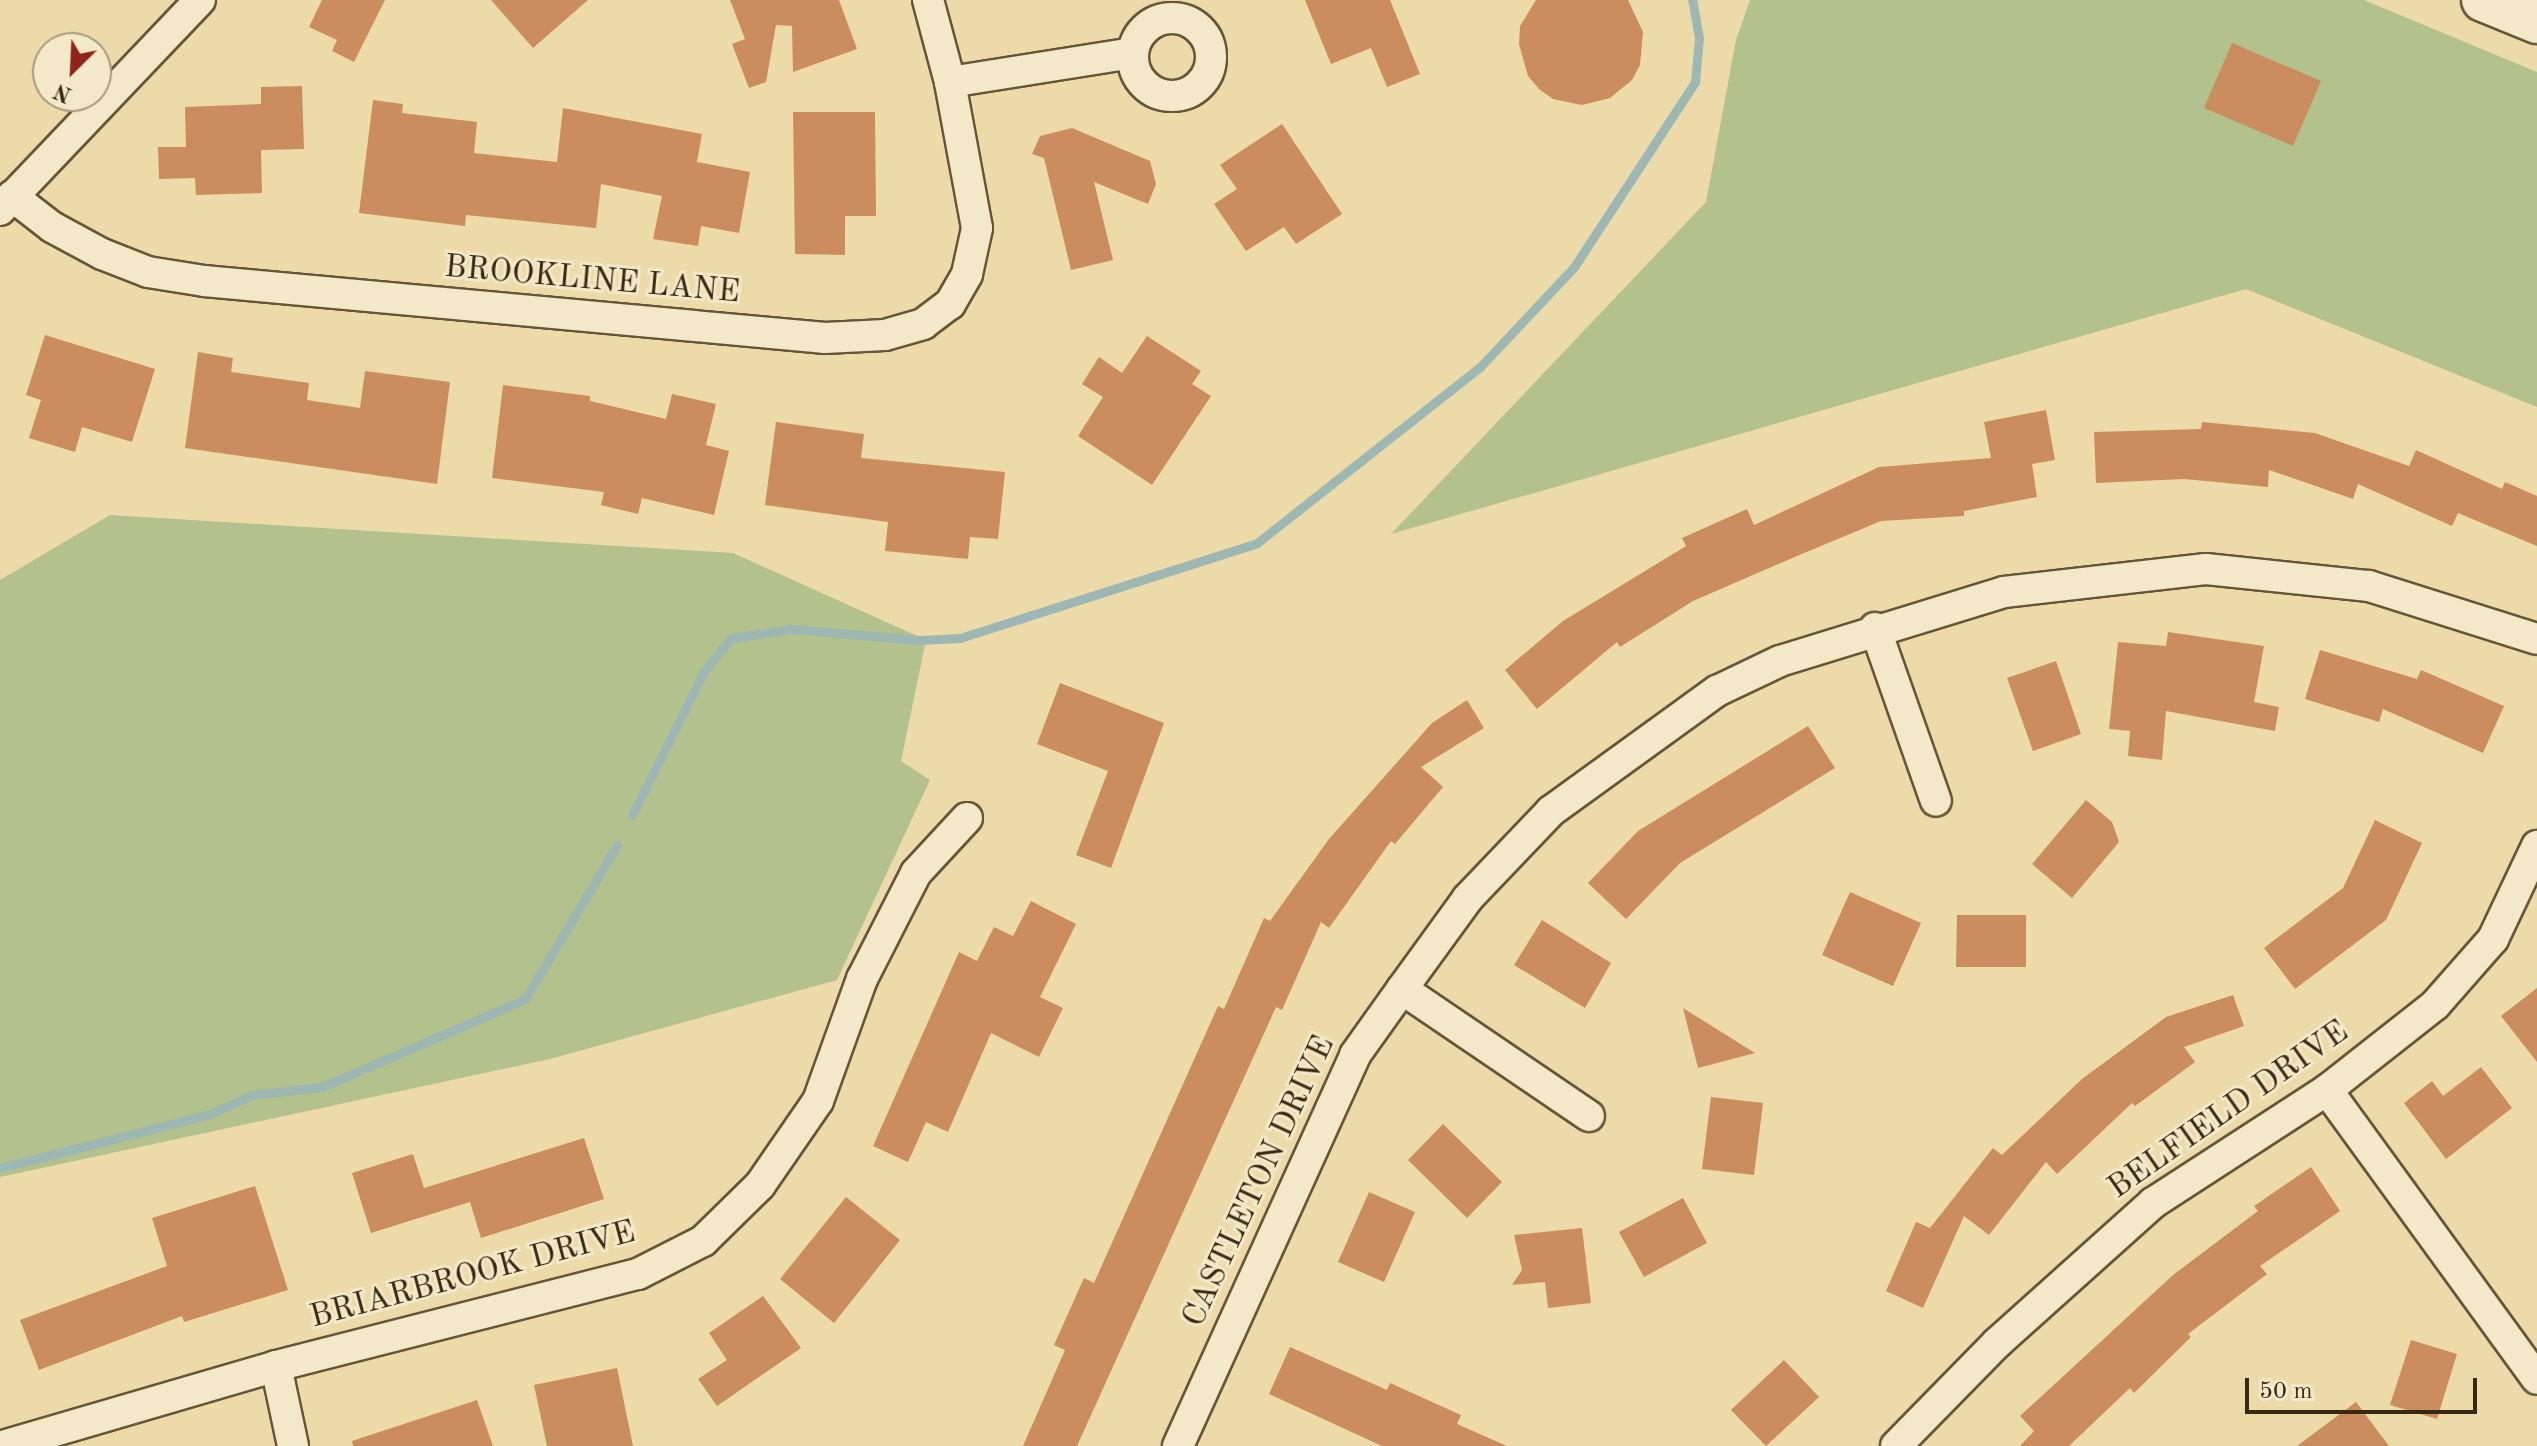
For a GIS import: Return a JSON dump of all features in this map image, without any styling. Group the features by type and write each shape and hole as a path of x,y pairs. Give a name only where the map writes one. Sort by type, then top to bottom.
{"main road":[{"path":"2483,0 2537,22"}],"street":[{"path":"6,203 200,0"},
{"name":"BROOKLINE LANE","path":"6,203 102,254 148,272 190,279 825,338 885,335 932,317 950,304 967,274 977,228 950,82 928,0"},
{"path":"950,82 1133,53"},
{"name":"CASTLETON DRIVE","path":"1178,1446 1355,1055 1402,989 1468,898 1551,811 1614,761 1717,691 1780,661 1875,628 2004,592 2206,569 2369,586 2537,639"},
{"path":"1875,628 1936,801"},
{"name":"BRIARBROOK DRIVE","path":"3,1446 276,1366 638,1274 703,1241 760,1185 818,1101 862,979 916,873 967,818"},
{"name":"BELFIELD DRIVE","path":"1896,1446 1997,1343 2153,1203 2327,1090 2435,1005 2493,939 2537,846"},
{"path":"1402,989 1589,1116"},
{"path":"2327,1090 2537,1379"},
{"path":"276,1366 293,1446"}],"green space":[{"path":"1750,0 2364,0 2537,72 2537,407 2246,289 1391,534 1706,202 1736,40"},
{"path":"110,515 733,553 926,640 901,761 930,780 837,980 550,1059 0,1177 0,580"}],"building":[{"path":"322,0 385,0 354,62 332,51 337,40 309,27"},
{"path":"491,0 588,0 533,48"},
{"path":"730,0 839,0 857,49 793,72 792,26 776,25 766,82 749,88 732,44 745,39"},
{"path":"1305,0 1390,0 1420,74 1387,87 1371,48 1331,64"},
{"path":"1536,0 1628,0 1643,32 1640,65 1632,80 1610,98 1582,105 1553,99 1539,89 1528,76 1519,44 1520,26"},
{"path":"2232,43 2321,81 2293,146 2204,108"},
{"path":"302,86 304,149 261,150 262,193 196,195 195,178 159,179 158,147 186,147 185,107 261,104 261,87"},
{"path":"373,100 403,104 402,113 477,122 474,153 557,162 563,108 702,134 697,162 750,172 739,233 701,226 698,246 653,239 662,196 601,184 596,228 466,215 465,226 359,213"},
{"path":"793,112 875,112 876,216 845,216 845,255 795,254"},
{"path":"1282,124 1342,214 1296,244 1284,227 1246,251 1214,204 1237,189 1220,165"},
{"path":"1072,128 1150,161 1156,184 1148,204 1094,182 1113,260 1071,270 1044,158 1032,154 1040,136"},
{"path":"45,335 155,369 132,442 82,427 75,452 29,438 41,400 26,395"},
{"path":"1147,336 1201,371 1192,384 1211,396 1152,485 1078,436 1103,397 1082,384 1099,357 1122,373"},
{"path":"198,352 233,358 231,372 309,383 307,400 360,408 365,371 450,382 437,484 185,448"},
{"path":"503,385 590,396 590,401 666,419 672,394 716,404 706,445 729,451 714,515 642,498 638,514 601,505 604,492 492,478"},
{"path":"2046,410 2055,460 2032,464 2037,497 1964,511 1964,516 1881,521 1797,556 1693,601 1620,647 1617,642 1537,709 1505,670 1563,621 1686,546 1682,538 1747,509 1754,525 1879,467 1991,458 1984,422"},
{"path":"776,422 864,434 861,458 1005,472 998,539 970,537 968,559 885,551 888,522 765,505"},
{"path":"2202,422 2315,433 2409,466 2416,450 2502,489 2505,482 2537,496 2537,546 2458,513 2452,526 2358,484 2353,499 2269,470 2268,487 2184,479 2096,483 2094,432 2201,429"},
{"path":"2168,632 2264,646 2254,702 2279,707 2275,731 2166,711 2162,760 2128,756 2130,731 2109,729 2118,642 2166,646"},
{"path":"2320,650 2417,679 2421,670 2504,706 2483,753 2383,709 2379,722 2305,699"},
{"path":"2056,661 2081,734 2033,751 2007,678"},
{"path":"1060,683 1164,723 1111,868 1076,855 1108,771 1037,744"},
{"path":"1467,700 1484,728 1421,767 1443,787 1395,844 1391,841 1329,928 1321,922 1282,1010 1276,1007 1077,1446 1023,1446 1065,1350 1054,1345 1084,1278 1094,1283 1218,1006 1224,1009 1264,918 1270,921 1329,839 1432,723"},
{"path":"1808,726 1835,768 1680,863 1626,919 1588,883 1638,831"},
{"path":"2086,800 2112,822 2119,842 2072,898 2032,864"},
{"path":"2375,820 2422,843 2386,920 2295,989 2264,948 2343,888"},
{"path":"1850,892 1921,923 1893,986 1822,955"},
{"path":"1031,901 1076,924 1040,997 1063,1008 1039,1057 991,1033 948,1132 926,1122 908,1162 873,1146 959,952 977,961 994,927 1013,936"},
{"path":"1957,915 2026,915 2026,967 1956,967"},
{"path":"1542,920 1611,963 1585,1008 1514,965"},
{"path":"2537,988 2537,1062 2501,1016"},
{"path":"2233,995 2244,1026 2184,1047 2195,1062 2135,1106 2132,1103 2057,1174 2046,1162 1989,1235 1964,1216 1923,1308 1886,1291 1916,1222 1930,1228 1993,1148 2002,1155 2082,1079 2166,1017"},
{"path":"1683,1008 1755,1053 1698,1068"},
{"path":"2481,1067 2512,1108 2446,1159 2404,1103 2432,1081 2443,1096"},
{"path":"1711,1097 1763,1103 1754,1175 1702,1169"},
{"path":"1443,1124 1502,1182 1467,1218 1408,1160"},
{"path":"584,1138 604,1199 481,1238 470,1202 371,1233 352,1173 413,1154 424,1188"},
{"path":"2311,1167 2340,1211 2260,1266 2267,1274 2188,1334 2191,1337 2134,1393 2130,1388 2069,1446 2020,1446 2034,1431 2020,1416 2173,1275 2258,1211 2254,1206"},
{"path":"255,1186 288,1290 184,1322 182,1316 39,1370 20,1320 167,1266 152,1218"},
{"path":"1369,1192 1415,1212 1384,1282 1338,1262"},
{"path":"846,1197 900,1240 834,1323 780,1279"},
{"path":"1683,1198 1707,1243 1644,1277 1619,1232"},
{"path":"1582,1228 1591,1303 1548,1308 1545,1282 1512,1285 1522,1270 1514,1235"},
{"path":"763,1296 801,1348 717,1406 698,1379 727,1360 709,1333"},
{"path":"2411,1340 2457,1354 2437,1419 2390,1405"},
{"path":"1290,1347 1387,1390 1390,1383 1461,1415 1457,1424 1507,1446 1382,1446 1269,1394"},
{"path":"1784,1360 1819,1397 1766,1446 1731,1410"},
{"path":"617,1368 633,1446 547,1446 534,1385"},
{"path":"477,1400 493,1446 353,1446 352,1441"},
{"path":"2356,1402 2389,1446 2297,1446"}],"waterway":[{"path":"632,815 704,671 731,638 792,629 920,640 960,638 1257,543 1481,366 1574,267 1695,82 1699,38 1692,0"},
{"path":"0,1168 207,1115 252,1095 322,1087 525,999 617,845"}]}
